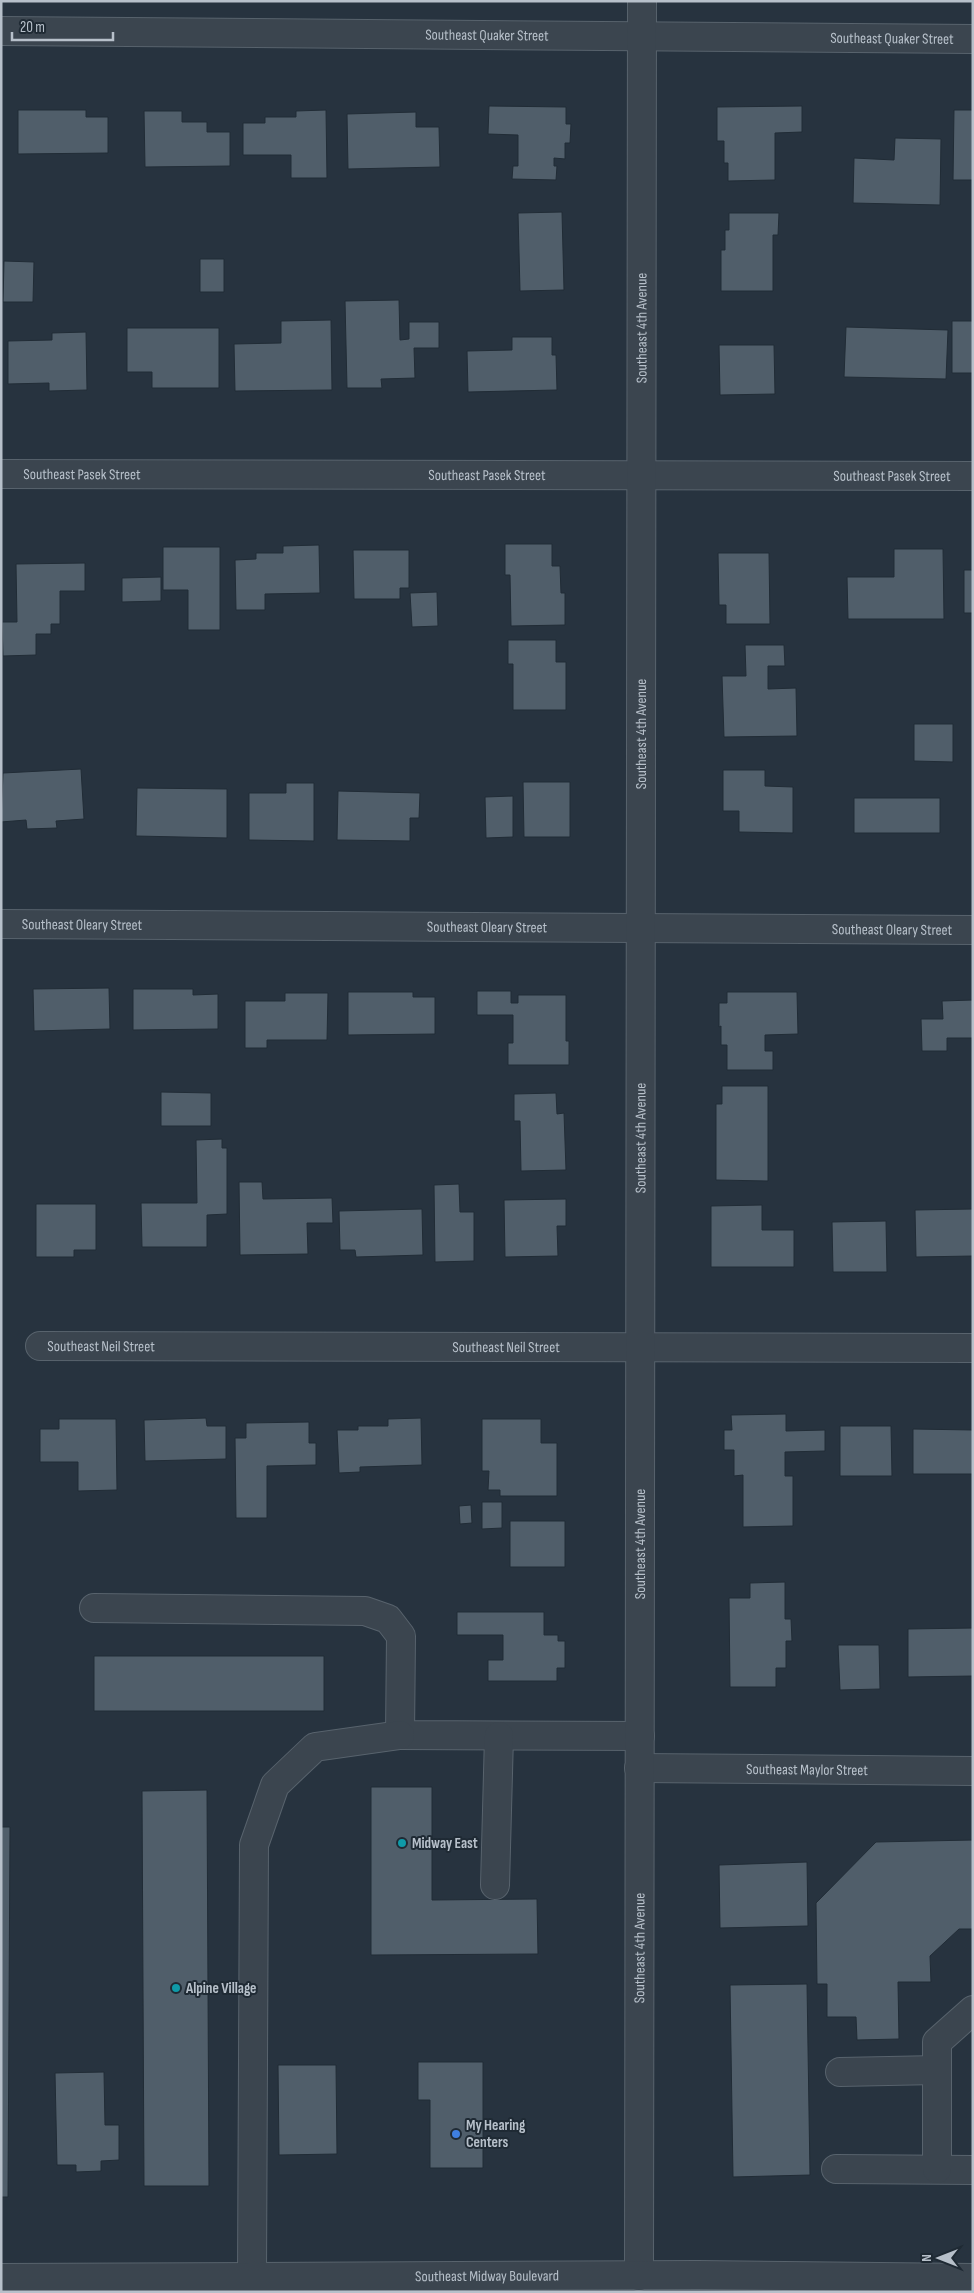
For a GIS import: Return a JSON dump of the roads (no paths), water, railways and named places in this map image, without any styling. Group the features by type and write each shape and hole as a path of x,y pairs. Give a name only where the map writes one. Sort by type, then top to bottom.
{"street":[{"name":"Southeast 4th Avenue","path":"639,2276 642,1"},
{"name":"Southeast Quaker Street","path":"1,31 973,39"},
{"name":"Southeast Pasek Street","path":"1,474 973,476"},
{"name":"Southeast Oleary Street","path":"1,924 641,926 973,930"},
{"name":"Southeast Neil Street","path":"40,1346 973,1348"},
{"path":"94,1608 365,1611 388,1619 401,1636 400,1735"},
{"path":"252,2276 254,1845 275,1785 316,1747 400,1735 640,1736"},
{"path":"495,1885 499,1736"},
{"name":"Southeast Maylor Street","path":"639,1768 973,1771"},
{"path":"937,2170 937,2042 973,2010"},
{"path":"840,2072 937,2070"},
{"path":"836,2169 973,2170"},
{"name":"Southeast Midway Boulevard","path":"1,2278 698,2275 785,2285 973,2278"}],"place":[{"name":"Midway East","path":"402,1843"},
{"name":"Alpine Village","path":"176,1988"},
{"name":"My Hearing Centers","path":"456,2134"}]}
